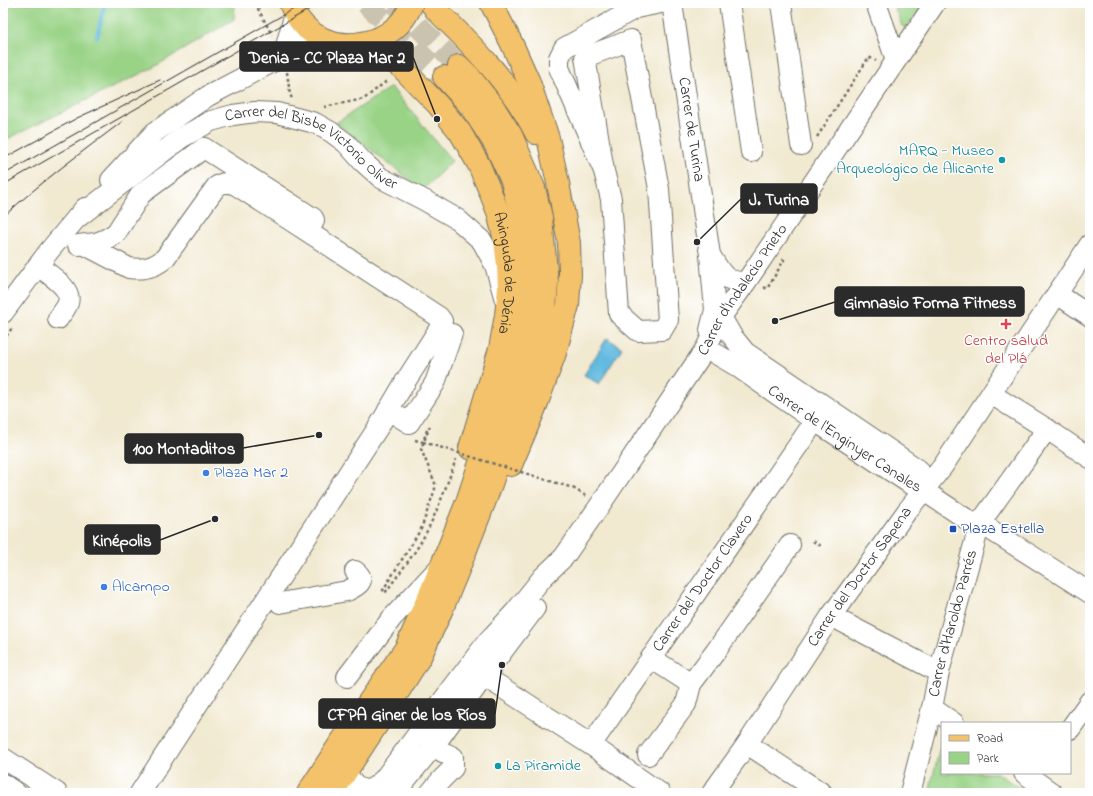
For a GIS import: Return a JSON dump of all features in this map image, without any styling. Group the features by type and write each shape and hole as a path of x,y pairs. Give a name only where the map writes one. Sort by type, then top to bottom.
{"main road":[{"path":"292,8 302,23 310,31 335,43 350,45 371,41 389,32 400,23 412,3"},
{"name":"Avinguda de Dénia","path":"431,3 489,64 513,94 531,123 558,183"},
{"name":"Avinguda de Dénia","path":"431,592 448,570 502,486 522,442 537,403 555,353 568,305 570,274 569,244 548,138 529,82 491,3"},
{"name":"Avinguda de Dénia","path":"332,793 420,657 442,609 461,484 473,436 500,349 509,289 505,241 498,212 479,165 460,132 438,105 401,67 371,41"},
{"name":"Avinguda de Dénia","path":"308,793 406,648 431,592 467,502 522,331 527,300 527,251 512,181 495,144 451,72 469,76 492,105 510,135 534,188 541,217 547,282 544,322 532,368 486,498 448,570"}],"street":[{"path":"604,171 585,57 631,40 659,189 668,320 662,330 638,331 619,314 610,199 604,171 559,68 559,58 564,48 636,8 661,3"},
{"name":"Carrer de Turina","path":"672,3 710,255 714,310 706,348"},
{"path":"729,3 751,152"},
{"path":"780,3 808,143"},
{"path":"876,3 893,65"},
{"name":"Carrer d'Indalecio Prieto","path":"395,793 434,746 552,584 564,557 706,348 722,317 934,3"},
{"path":"283,57 292,8"},
{"name":"Carrer del Bisbe Victorio Oliver","path":"3,313 38,266 73,242 77,218 155,132 208,96 320,37"},
{"name":"Carrer del Bisbe Victorio Oliver","path":"77,218 181,138 211,121 233,115 255,112 277,113 315,123 331,132 346,143 363,162 382,178 457,219 482,241 495,265 504,298 506,315"},
{"path":"73,242 96,243 116,233 141,194 204,148 313,218 313,223"},
{"path":"73,242 128,268 144,269 152,267 159,264 165,258 216,188 220,184 231,183 442,321 441,326 405,382 375,433 140,793"},
{"path":"73,242 76,254 98,268"},
{"name":"Carrer del Doctor Sapena","path":"712,793 747,744 831,616 907,511 943,466 1090,244"},
{"name":"Carrer de Turina","path":"710,255 725,277 736,282 746,282"},
{"path":"38,266 59,282 68,293 68,304 58,319"},
{"path":"1057,294 1090,316"},
{"name":"Carrer de l'Enginyer Canales","path":"722,317 732,336 745,352 919,470 924,491"},
{"path":"388,410 409,423 435,383 452,334"},
{"name":"Carrer de l'Enginyer Canales","path":"706,348 724,346 745,352"},
{"name":"Carrer de l'Enginyer Canales","path":"706,348 735,365 815,421 909,483 924,491"},
{"path":"991,394 1090,458"},
{"name":"Carrer del Doctor Clavero","path":"591,745 815,421"},
{"name":"Carrer d'Haroldo Parrés","path":"910,793 932,708 939,672 975,523 1047,429"},
{"path":"924,491 1090,593"},
{"path":"648,755 686,704 691,684 716,651 790,545"},
{"name":"Carrer d'Indalecio Prieto","path":"346,772 354,785 363,790 372,789 382,780 487,642 515,612 543,577 564,557"},
{"path":"347,677 392,618 448,570"},
{"path":"280,603 347,591 360,584 361,580 355,571"},
{"name":"Carrer d'Indalecio Prieto","path":"434,746 431,740 432,733 480,672 503,638 515,612"},
{"path":"831,616 939,672"},
{"path":"651,658 691,684"},
{"path":"484,676 591,745 660,793"},
{"path":"1071,728 1090,701"},
{"path":"932,708 953,722"},
{"path":"747,744 822,793"},
{"path":"430,793 453,768 453,757 434,746"},
{"path":"3,758 57,793"},
{"path":"1032,775 1052,793"},
{"path":"3,784 16,793"}],"path":[{"path":"808,143 870,57 893,65"},
{"path":"423,442 573,488"},
{"path":"813,541 821,546"}],"green space":[{"path":"3,3 235,3 234,19 154,67 3,141"},
{"path":"893,3 925,3 907,27 904,27 902,26"},
{"path":"391,87 452,161 423,190 336,123"},
{"path":"941,743 941,774 998,774 1027,793 929,793"}],"water":[{"path":"607,338 622,348 599,384 584,375"}],"waterway":[{"path":"97,37 105,3"}],"tunnel":[{"path":"366,3 444,77"},
{"path":"394,3 459,66"}],"tram line":[{"path":"3,175 304,3"},
{"path":"3,185 320,3"},
{"path":"3,159 77,118 160,80"},
{"path":"3,217 47,179 123,121"}],"place":[{"name":"Denia - CC Plaza Mar 2","path":"437,119"},
{"name":"MARQ - Museo Arqueológico de Alicante","path":"1002,160"},
{"name":"J. Turina","path":"697,242"},
{"name":"Gimnasio Forma Fitness","path":"775,321"},
{"name":"Centro salud del Plá","path":"1006,324"},
{"name":"100 Montaditos","path":"319,435"},
{"name":"Plaza Mar 2","path":"206,473"},
{"name":"Kinépolis","path":"215,519"},
{"name":"Plaza Estella","path":"953,529"},
{"name":"Alcampo","path":"104,587"},
{"name":"CFPA Giner de los Ríos","path":"502,665"},
{"name":"La Piramide","path":"498,766"}]}
